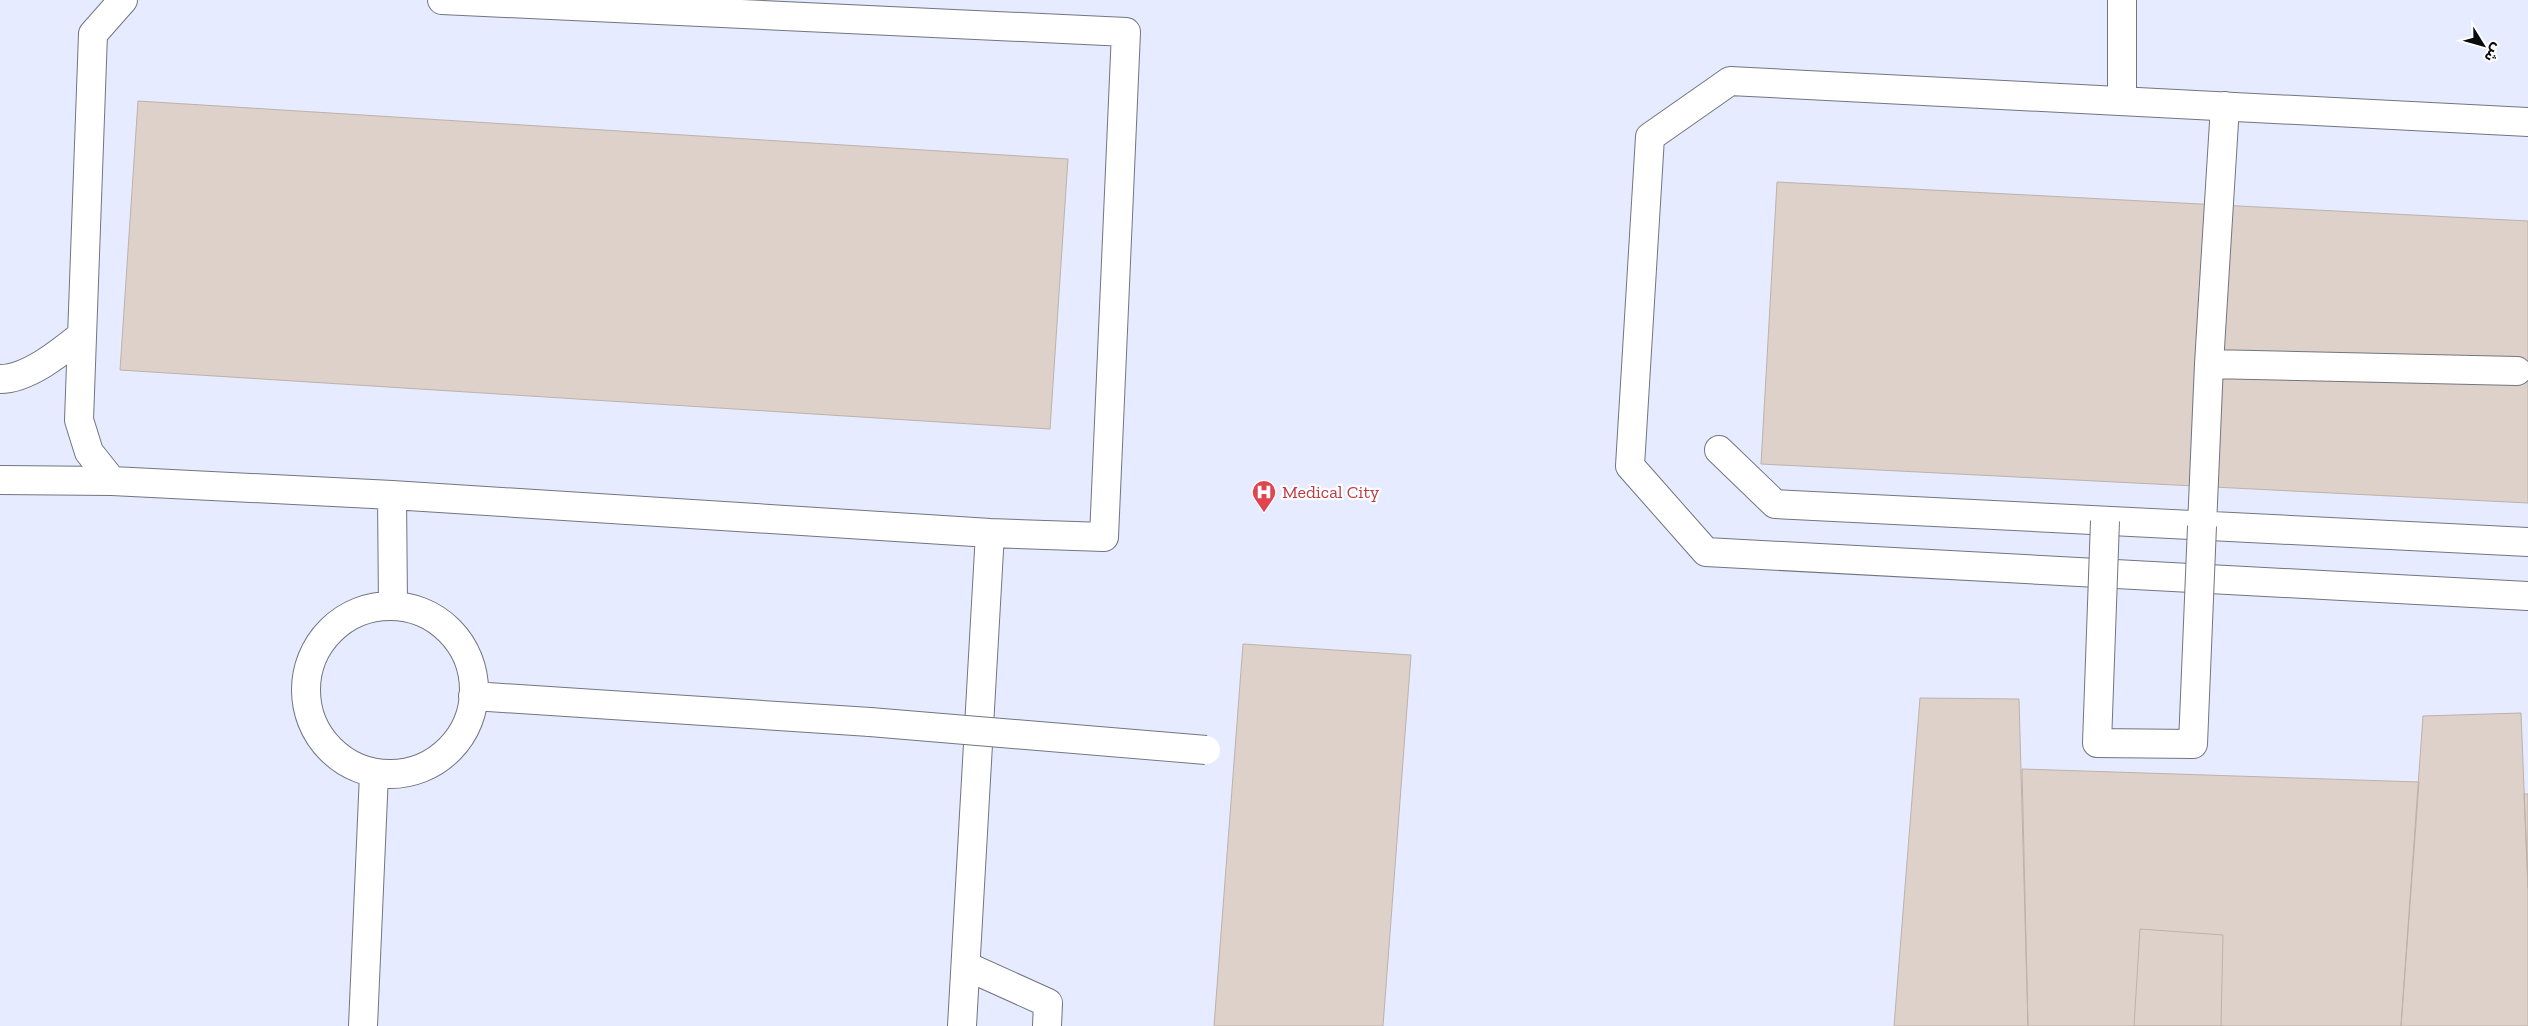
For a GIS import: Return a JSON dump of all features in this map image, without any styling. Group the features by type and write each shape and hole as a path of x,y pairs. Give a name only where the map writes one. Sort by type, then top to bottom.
{"street":[{"path":"112,481 89,452 79,420 93,34 123,0"},
{"path":"0,480 112,481 392,495 990,533 1104,537 1126,32 442,0"},
{"path":"2122,0 2122,101"},
{"path":"2528,122 1730,80 1650,137 1630,466 1706,552 2528,596"},
{"path":"2105,521 2097,743 2193,744 2209,364 2217,205 2225,106"},
{"path":"0,379 10,379 54,358 82,335"},
{"path":"2209,364 2517,371"},
{"path":"1719,450 1775,504 2528,542"},
{"path":"392,495 394,606"},
{"path":"962,1026 990,533"},
{"path":"394,606 420,612 443,625 461,645 471,670 474,696 467,724 451,748 429,765 402,773 374,774 348,764 326,746 312,723 305,695 308,667 321,642 334,628 341,622 366,609 394,606"},
{"path":"474,696 870,722 1206,750"},
{"path":"363,1026 374,774"},
{"path":"966,966 1048,1003 1046,1026"}],"shaded area":[{"name":"Medical City","path":"0,0 2528,0 2528,1026 0,1026"}],"building":[{"path":"138,101 1068,159 1050,429 120,370"},
{"path":"1777,182 2528,221 2528,503 1761,464"},
{"path":"1243,644 1411,655 1383,1026 1214,1026"},
{"path":"1920,698 2019,699 2028,1026 1894,1026"},
{"path":"2521,713 2528,888 2528,1026 2401,1026 2423,716"},
{"path":"2022,769 2419,782 2401,1026 2028,1026"},
{"path":"2524,794 2528,794 2528,888"},
{"path":"2140,929 2223,935 2221,1026 2134,1026"}],"place":[{"name":"Medical City","path":"1264,513"}]}
